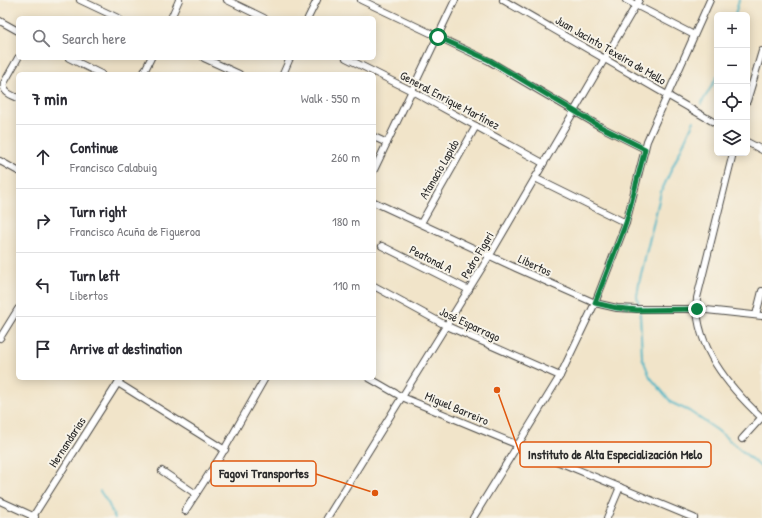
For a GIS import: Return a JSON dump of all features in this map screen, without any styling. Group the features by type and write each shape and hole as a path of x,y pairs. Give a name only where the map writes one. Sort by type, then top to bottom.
{"street":[{"path":"80,0 114,16"},
{"path":"172,16 179,0"},
{"path":"227,0 260,16"},
{"path":"309,16 317,0"},
{"path":"362,0 489,60 601,127 645,149"},
{"path":"376,166 456,0"},
{"name":"Juan Jacinto Texeira de Mello","path":"503,0 714,122"},
{"path":"626,0 637,3 694,35"},
{"path":"473,518 560,376 595,303 626,223 645,149 667,94 710,0"},
{"name":"Pedro Figari","path":"327,518 469,290 637,3"},
{"path":"0,21 16,30"},
{"path":"750,91 762,51"},
{"path":"16,97 4,91 3,87 17,60"},
{"path":"74,60 97,72"},
{"path":"144,72 150,60"},
{"path":"208,60 235,72"},
{"path":"284,72 289,60"},
{"name":"General Enrique Martínez","path":"350,60 374,72"},
{"name":"General Enrique Martínez","path":"376,73 544,163"},
{"name":"Atanacio Lapido","path":"421,223 476,126"},
{"path":"376,138 387,143"},
{"path":"750,144 762,150"},
{"path":"731,156 697,298 697,309 702,336 708,351 733,388 762,418 742,439"},
{"path":"0,161 16,170"},
{"path":"535,178 626,223"},
{"name":"Libertos","path":"376,203 595,303 617,308 637,310 697,309 759,315"},
{"name":"Peatonal A","path":"382,246 469,290"},
{"name":"José Esparrago","path":"376,287 447,326 560,376"},
{"path":"759,315 762,291"},
{"path":"0,338 16,312"},
{"path":"119,380 225,450"},
{"name":"Hernandarias","path":"33,517 119,380"},
{"path":"185,511 225,450 264,380"},
{"name":"Miguel Barreiro","path":"372,380 402,397 694,518"},
{"path":"162,471 196,494"},
{"path":"606,518 620,487"},
{"path":"0,501 33,517"}],"waterway":[{"path":"736,12 739,0"},
{"path":"701,104 714,82"},
{"path":"639,306 637,296 639,283 661,192 694,121"},
{"path":"640,313 642,357 650,377 672,403 689,411 717,430 762,468"},
{"path":"100,491 115,518"}],"place":[{"name":"Instituto de Alta Especialización Melo","path":"497,390"},
{"name":"Fagovi Transportes","path":"375,493"}],"route":[{"path":"438,37 489,60 601,127 645,149 626,223 595,303 617,308 637,310 697,309"}]}
